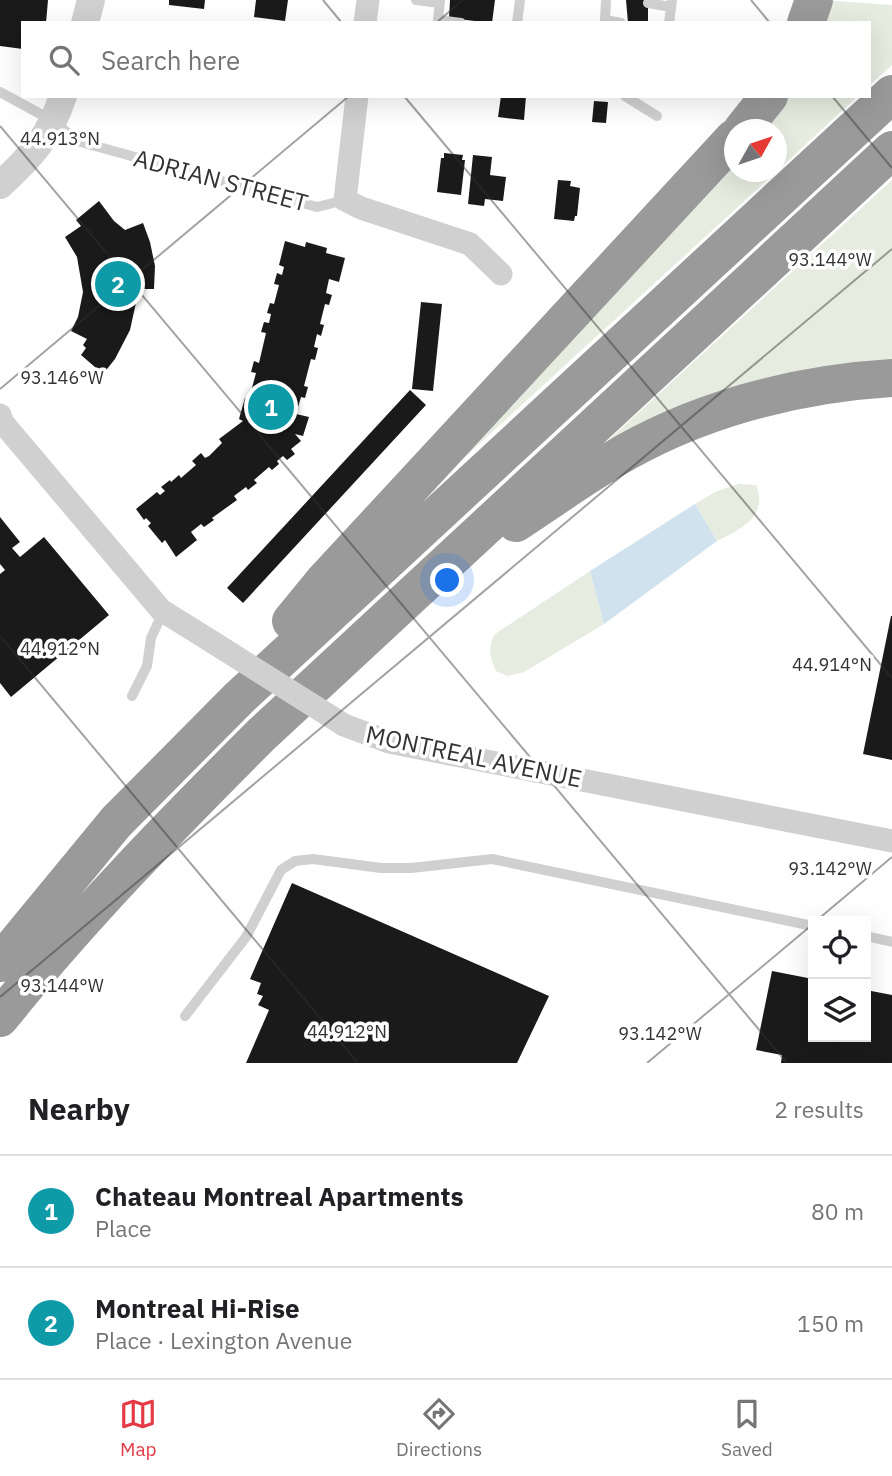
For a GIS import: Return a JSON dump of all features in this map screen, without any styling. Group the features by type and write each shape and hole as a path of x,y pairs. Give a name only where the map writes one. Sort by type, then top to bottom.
{"highway":[{"path":"807,21 814,0"},
{"path":"0,963 116,822 239,698 892,94"},
{"path":"751,119 767,98"},
{"path":"157,782 323,582 724,149"},
{"path":"0,1018 88,916 189,807 261,735 892,150"},
{"path":"426,582 610,461 658,436 750,401 803,388 892,378"}],"street":[{"path":"86,21 91,0"},
{"path":"365,21 368,0"},
{"path":"345,200 358,98"},
{"path":"0,186 26,162 59,109"},
{"name":"ADRIAN STREET","path":"345,200 361,208 470,244 500,274"},
{"name":"MONTREAL AVENUE","path":"1,421 163,612 344,725 388,742 892,841"}],"lane":[{"path":"416,0 440,1 438,20 446,21"},
{"path":"517,21 520,0"},
{"path":"606,0 605,20 610,21"},
{"path":"648,3 672,4"},
{"name":"ADRIAN STREET","path":"0,92 59,109 77,141 317,206 345,200"},
{"path":"628,98 657,116"},
{"path":"132,696 147,666 151,638 163,612"},
{"path":"185,1016 246,937 281,870 295,861 313,859 381,868 411,868 492,859 808,925"},
{"path":"871,937 892,942"}],"shaded area":[{"path":"823,0 892,5 892,65 871,84 871,21 817,21"},
{"path":"778,98 856,98 787,162 787,119 760,119"},
{"path":"724,158 724,182 765,182 419,499"},
{"path":"892,180 892,366 602,446"},
{"path":"739,484 756,485 759,505 756,513 735,532 717,541 695,504 717,491"},
{"path":"590,571 604,624 524,672 508,676 496,671 490,652 495,634"}],"water":[{"path":"695,504 717,541 604,624 590,571"}],"building":[{"path":"0,0 48,0 46,21 21,21 21,49 0,46"},
{"path":"169,0 205,0 204,9 169,5"},
{"path":"256,0 288,0 285,21 254,17"},
{"path":"450,0 495,0 492,21 449,18"},
{"path":"626,0 648,0 648,21 628,21"},
{"path":"501,98 526,98 524,120 498,117"},
{"path":"594,101 608,102 606,123 592,122"},
{"path":"444,153 463,155 462,160 465,160 461,195 437,192"},
{"path":"473,155 492,157 490,175 506,177 503,201 485,199 484,206 468,204"},
{"path":"558,180 571,181 570,186 580,188 574,221 554,219"},
{"path":"99,201 114,221 125,230 143,223 155,266 154,289 139,289 130,330 115,359 103,374 81,355 86,348 83,345 87,339 71,331 78,317 83,292 77,257 65,237 81,226 76,220"},
{"path":"285,241 305,247 306,242 327,248 326,253 345,258 339,282 329,279 326,293 332,295 329,305 325,304 320,324 324,325 321,336 317,334 315,360 311,359 304,386 308,387 305,398 301,397 296,414 309,417 303,436 295,434 301,441 291,449 295,454 287,460 283,456 272,470 269,467 254,480 257,483 234,496 237,500 212,518 214,520 204,527 201,524 191,532 197,540 176,557 165,540 162,543 148,526 151,523 146,518 144,520 136,509 157,492 160,495 165,491 161,487 170,480 171,482 179,475 181,478 196,465 192,461 201,453 205,458 209,456 222,443 219,439 243,421 239,419 245,398 249,399 256,373 251,372 254,361 259,363 266,333 261,332 264,322 269,323 271,314 267,313 270,303 274,304 279,285 274,284 277,273 282,275 284,267 279,265"},
{"path":"421,302 442,304 433,391 412,389"},
{"path":"410,390 426,405 243,603 227,588"},
{"path":"0,517 20,542 12,548 20,557 44,537 109,615 11,697 0,683 0,574 5,570 0,564"},
{"path":"892,616 892,760 863,754"},
{"path":"292,883 549,996 517,1063 246,1063 269,1010 258,1005 263,996 257,994 261,983 250,979"},
{"path":"772,971 808,978 808,1042 871,1042 871,991 892,995 892,1063 781,1063 782,1055 756,1050"}],"place":[{"name":"Montreal Hi-Rise","path":"118,284"},
{"name":"Chateau Montreal Apartments","path":"271,407"}]}
